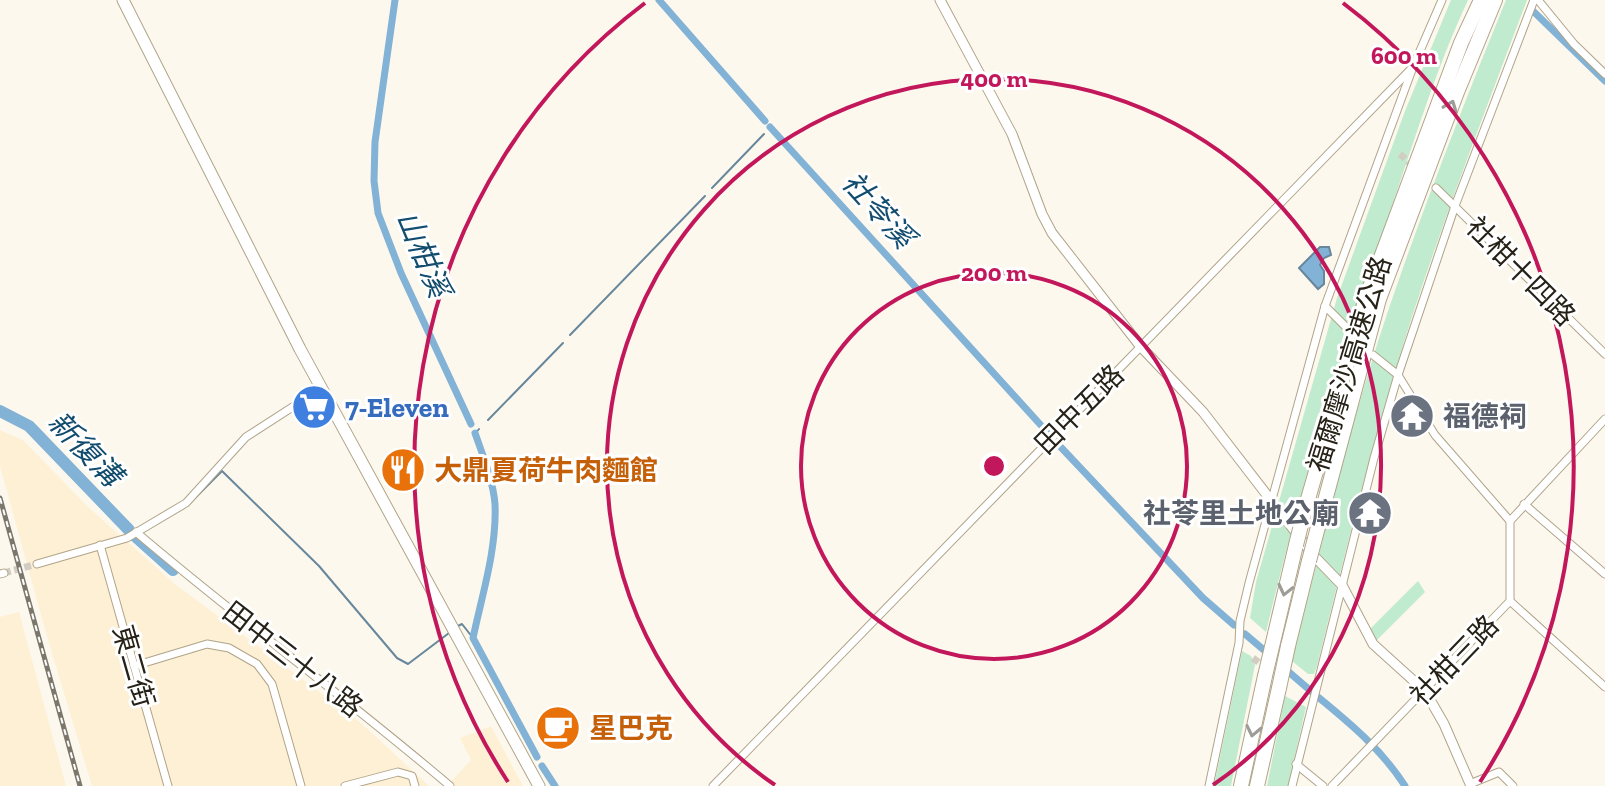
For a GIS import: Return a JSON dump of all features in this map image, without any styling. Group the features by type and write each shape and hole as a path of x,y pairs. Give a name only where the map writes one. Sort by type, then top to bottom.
{"highway":[{"name":"福爾摩沙高速公路","path":"1241,786 1304,513 1366,298 1461,43 1481,0"},
{"name":"福爾摩沙高速公路","path":"1257,786 1309,561 1379,299 1495,0"}],"main road":[{"path":"123,0 322,388 539,786"}],"street":[{"path":"940,0 1012,134 1052,233 1141,347 1203,412 1314,556 1342,585 1373,644 1425,691 1444,724 1470,785 1499,772 1513,786"},
{"path":"1209,786 1239,643 1240,621 1325,306 1413,67 1442,0"},
{"path":"1292,786 1398,375 1455,206 1536,0 1605,74"},
{"name":"田中五路","path":"713,786 1413,67"},
{"name":"社柑十四路","path":"1436,188 1605,354"},
{"path":"1325,306 1345,326"},
{"path":"1373,355 1398,375 1435,435 1510,521 1605,419"},
{"path":"37,564 136,532 186,503 246,437 322,388"},
{"path":"1524,504 1605,574"},
{"name":"社柑三路","path":"1332,786 1510,601 1510,521"},
{"name":"田中三十八路","path":"136,532 450,786"},
{"name":"東二街","path":"100,545 168,786"},
{"path":"1510,601 1605,687"},
{"path":"134,666 207,644 229,648 257,664 272,684 301,786"},
{"path":"1296,764 1323,786"},
{"path":"345,786 398,772 412,776 415,786"}],"shaded area":[{"path":"0,430 23,440 89,508 175,584 361,723 429,786 92,786 0,466"},
{"path":"19,612 66,786 0,786 0,617"},
{"path":"491,726 523,786 447,786 471,760 460,738"}],"green space":[{"path":"1451,0 1468,0 1428,98 1358,307 1324,414 1266,632 1250,618 1256,582 1337,298 1405,111"},
{"path":"1506,0 1527,0 1423,283 1382,414 1317,666 1314,674 1308,674 1292,661 1360,400 1415,235"},
{"path":"1418,581 1425,592 1373,644 1366,633"},
{"path":"1242,651 1251,656 1255,665 1231,786 1214,786"},
{"path":"1285,696 1306,707 1288,786 1267,786"}],"water":[{"path":"1320,247 1329,247 1331,255 1324,258 1320,265 1324,271 1324,284 1318,289 1299,268"}],"waterway":[{"name":"山柑溪","path":"395,0 375,142 374,181 378,213 401,273 471,424"},
{"name":"社苓溪","path":"659,0 765,121"},
{"path":"1533,11 1605,81"},
{"name":"社苓溪","path":"770,127 1048,433"},
{"path":"712,188 764,134"},
{"path":"570,335 705,196"},
{"path":"488,420 563,343"},
{"name":"新復溝","path":"0,411 29,426 129,530"},
{"name":"山柑溪","path":"475,434 479,429"},
{"name":"山柑溪","path":"475,433 492,486 495,521 488,572 473,638 537,757"},
{"name":"社苓溪","path":"1055,441 1203,598 1234,625"},
{"path":"189,504 222,471 319,566 397,658 408,664 449,633"},
{"name":"新復溝","path":"134,535 173,570"},
{"path":"458,626 462,624 473,638"},
{"name":"社苓溪","path":"1245,634 1271,656"},
{"name":"社苓溪","path":"1283,667 1312,692"},
{"name":"社苓溪","path":"1318,697 1376,749 1405,786"},
{"name":"山柑溪","path":"542,766 555,786"}],"tunnel":[{"path":"1400,154 1416,169"},
{"path":"4,573 37,564"},
{"path":"1253,658 1267,669"}],"railway":[{"path":"0,498 80,786"}],"place":[{"name":"7-Eleven","path":"314,407"},
{"name":"福德祠","path":"1412,416"},
{"name":"大鼎夏荷牛肉麵館","path":"403,470"},
{"name":"社苓里土地公廟","path":"1370,513"},
{"name":"星巴克","path":"558,728"}]}
